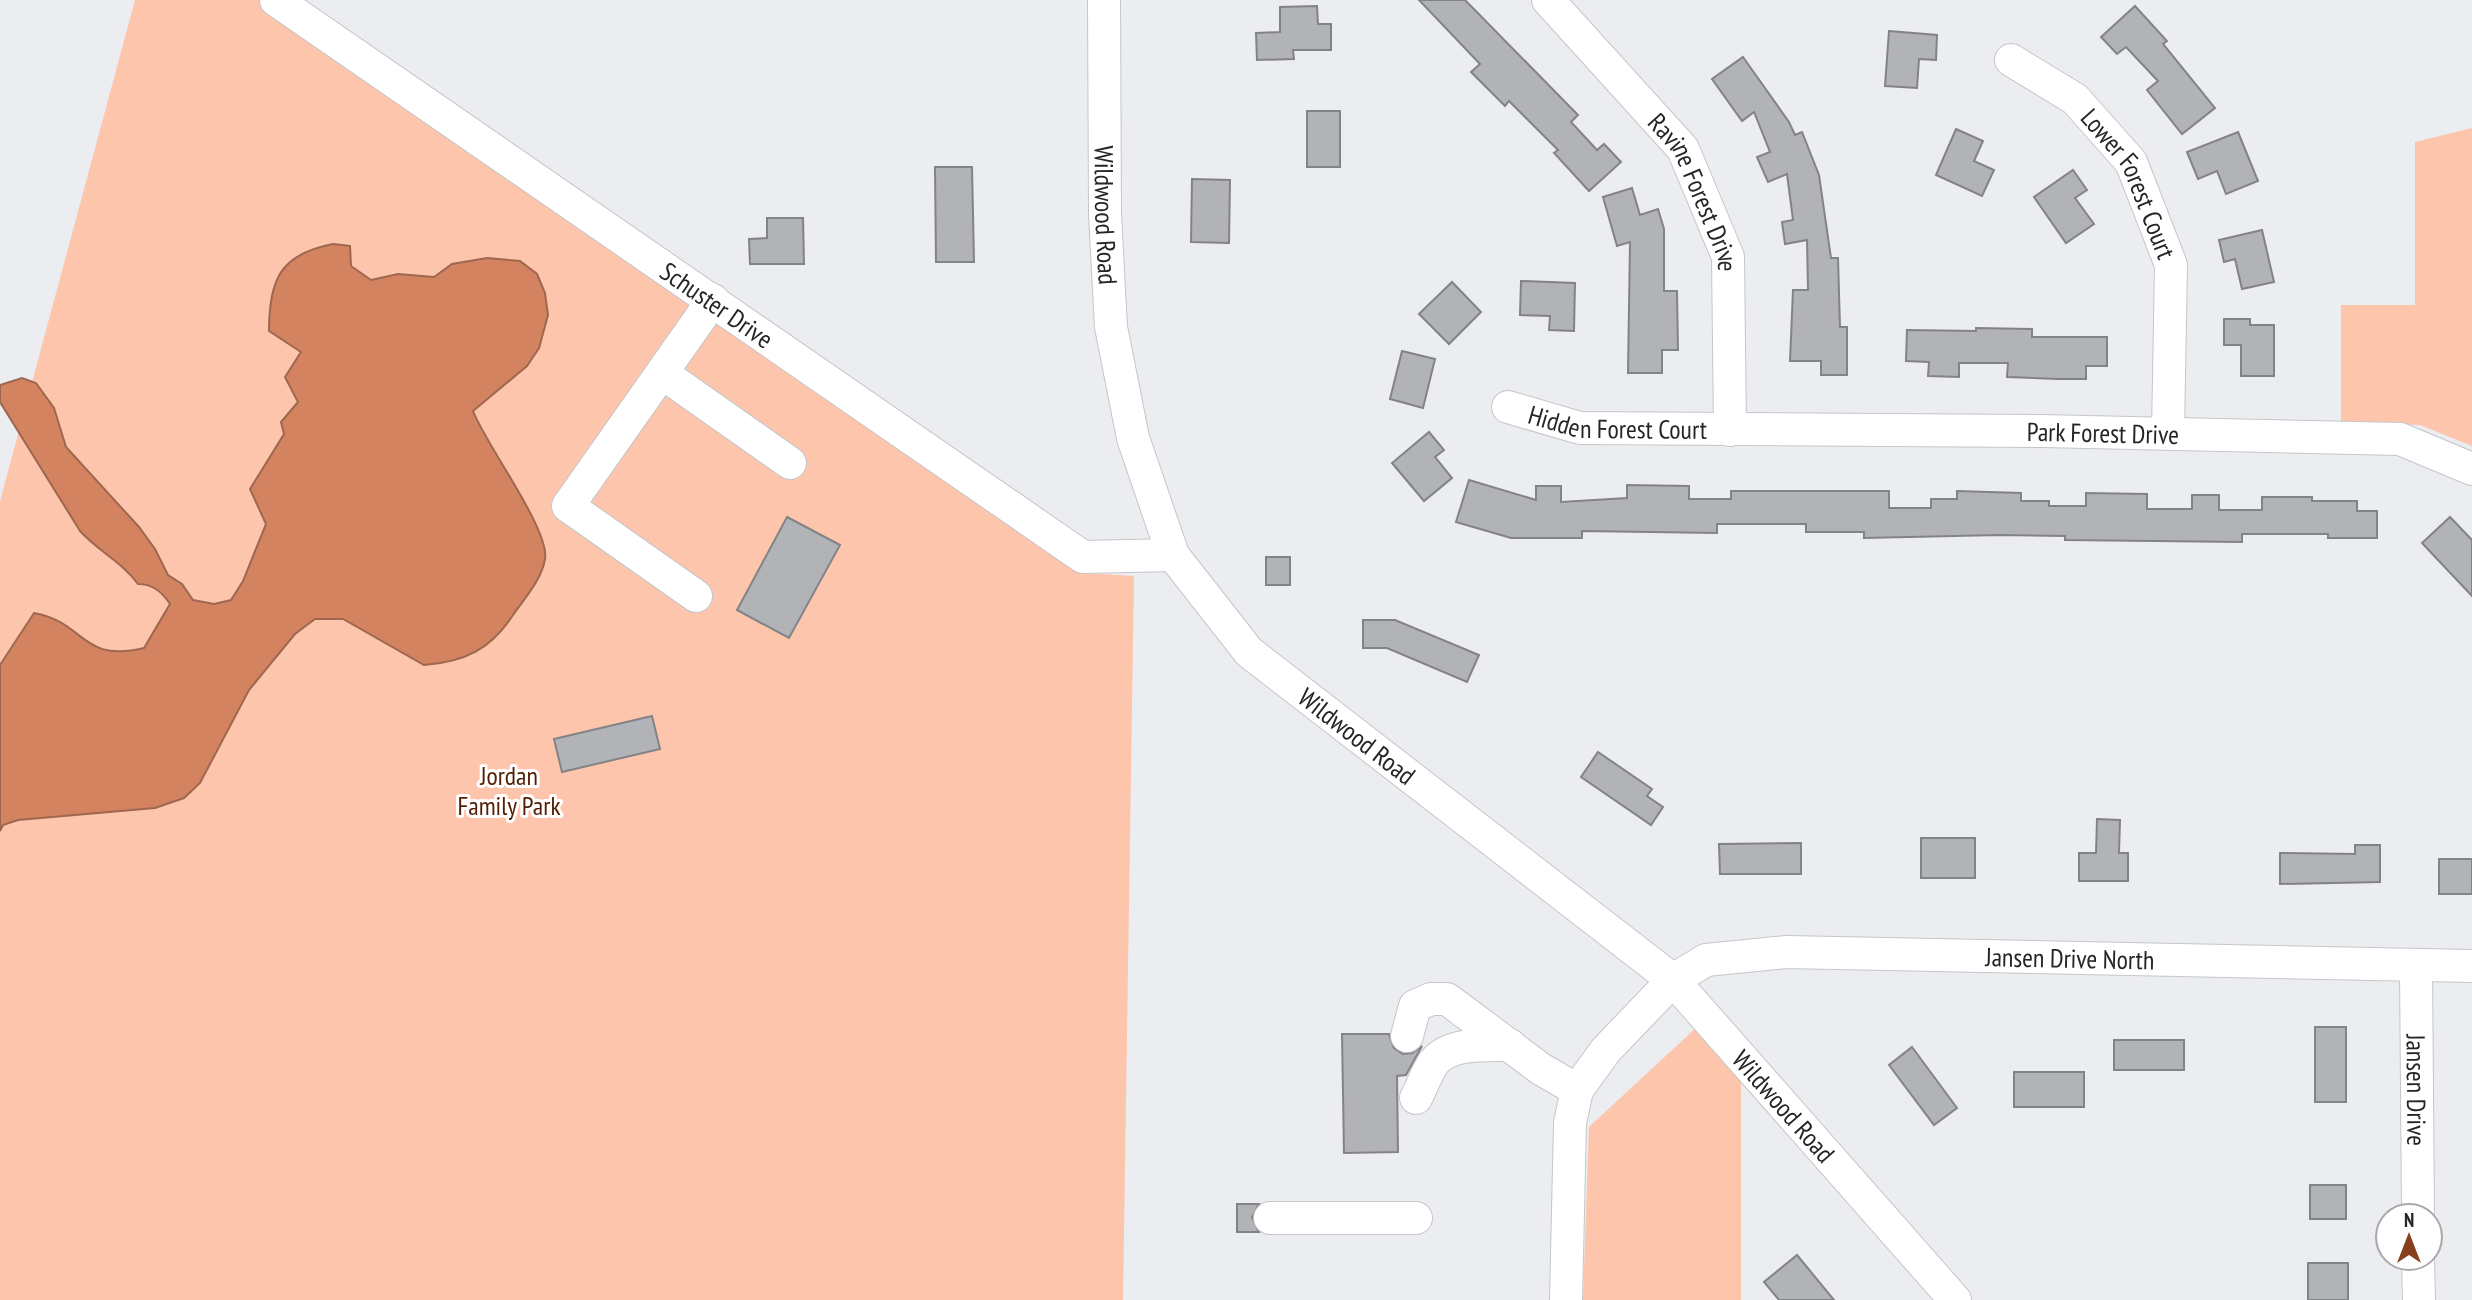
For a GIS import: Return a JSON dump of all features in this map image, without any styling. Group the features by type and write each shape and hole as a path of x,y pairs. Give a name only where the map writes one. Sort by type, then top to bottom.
{"street":[{"name":"Schuster Drive","path":"276,0 1083,557 1173,555"},
{"name":"Wildwood Road","path":"1104,0 1105,214 1111,327 1132,438 1173,555 1249,652 1673,980 1955,1300"},
{"name":"Ravine Forest Drive","path":"1548,0 1684,149 1728,257 1730,430"},
{"name":"Lower Forest Court","path":"2011,60 2075,99 2131,162 2171,265 2168,433"},
{"path":"696,596 568,506 713,300"},
{"path":"662,373 790,463"},
{"name":"Hidden Forest Court","path":"1508,407 1580,428 1730,430"},
{"name":"Park Forest Drive","path":"1730,430 2168,433 2400,439 2472,469"},
{"name":"Jansen Drive North","path":"1577,1090 1606,1050 1673,980 1706,960 1787,953 2472,966"},
{"name":"Jansen Drive","path":"2416,966 2418,1202"},
{"path":"1407,1035 1415,1006 1431,999 1447,999 1577,1090 1569,1135 1566,1300"},
{"path":"1416,1098 1435,1062 1450,1051 1473,1045 1510,1045"},
{"path":"1270,1218 1416,1218"},
{"path":"2418,1272 2419,1300"}],"green space":[{"name":"Jordan Family Park","path":"135,0 262,0 1072,569 1086,573 1134,576 1123,1300 0,1300 0,501"},
{"path":"2472,128 2472,446 2420,425 2341,422 2341,305 2415,305 2415,142"},
{"path":"1698,1026 1741,1074 1741,1300 1583,1300 1589,1127"}],"shaded area":[{"path":"333,244 350,246 351,266 371,280 398,274 434,277 452,264 487,258 520,261 537,274 545,293 548,315 539,348 527,366 473,411 538,528 545,559 536,581 496,637 476,652 452,661 424,665 343,619 315,619 295,634 249,690 200,783 184,798 155,808 18,820 3,825 0,831 0,665 34,613 65,625 95,646 123,651 144,648 170,604 157,590 138,584 125,569 80,531 0,402 0,385 22,378 36,383 54,408 66,447 139,527 155,549 168,575 182,584 193,600 214,604 231,600 243,581 266,524 250,489 284,434 281,422 298,402 285,377 301,352 269,331 275,284 289,262 315,249"}],"building":[{"path":"1419,0 1465,0 1578,115 1571,122 1597,150 1604,144 1621,162 1589,191 1554,153 1558,150 1509,101 1505,106 1471,72 1480,64"},
{"path":"1317,6 1318,24 1331,24 1331,50 1293,50 1294,59 1257,60 1256,33 1280,32 1280,7"},
{"path":"2135,6 2167,41 2163,44 2215,108 2182,134 2147,90 2158,81 2126,47 2117,54 2101,37"},
{"path":"1889,31 1937,35 1936,60 1919,59 1917,88 1885,86"},
{"path":"1743,57 1789,122 1795,135 1802,132 1819,175 1831,258 1838,258 1840,327 1847,327 1847,375 1821,375 1821,361 1790,361 1793,290 1808,290 1807,240 1785,244 1782,222 1793,220 1787,174 1768,182 1757,157 1770,152 1754,112 1742,121 1712,79"},
{"path":"1307,111 1340,111 1340,167 1307,167"},
{"path":"1956,129 1983,141 1974,161 1994,170 1982,196 1936,175"},
{"path":"2238,132 2258,181 2226,194 2217,171 2198,179 2187,152"},
{"path":"935,167 972,167 974,262 936,262"},
{"path":"2073,170 2087,190 2075,198 2094,224 2066,243 2034,197"},
{"path":"1192,179 1230,180 1229,243 1191,242"},
{"path":"1632,188 1640,215 1658,209 1664,229 1664,291 1677,291 1678,350 1662,350 1662,373 1628,373 1630,242 1617,246 1603,197"},
{"path":"767,218 803,218 804,264 750,264 749,239 767,238"},
{"path":"2262,230 2274,282 2242,289 2235,259 2224,262 2219,240"},
{"path":"1521,281 1575,283 1574,331 1549,330 1550,316 1520,315"},
{"path":"1452,282 1481,312 1449,344 1419,314"},
{"path":"2224,319 2250,319 2250,325 2274,325 2274,376 2241,376 2241,345 2224,345"},
{"path":"1976,328 2032,329 2032,337 2107,337 2107,366 2086,366 2086,379 2058,379 2007,377 2008,363 1959,363 1959,377 1928,376 1929,362 1906,361 1907,330 1976,331"},
{"path":"1402,351 1435,359 1423,408 1390,399"},
{"path":"1429,432 1444,450 1435,457 1452,478 1424,501 1392,463"},
{"path":"1469,480 1536,500 1536,486 1561,486 1561,502 1627,498 1627,485 1689,486 1689,499 1731,499 1731,491 1889,491 1889,508 1931,508 1931,499 1957,499 1957,491 2021,493 2021,501 2049,501 2049,506 2086,506 2086,493 2147,494 2147,509 2192,509 2192,495 2219,495 2219,510 2262,510 2262,497 2312,497 2312,501 2357,501 2357,511 2377,511 2377,538 2328,538 2328,534 2242,534 2242,542 2065,540 2065,536 1999,535 1864,538 1864,532 1806,532 1806,524 1717,524 1717,533 1582,531 1582,538 1511,538 1456,522"},
{"path":"787,517 840,545 789,638 737,610"},
{"path":"2450,517 2472,540 2472,596 2422,543"},
{"path":"1266,557 1290,557 1290,585 1266,585"},
{"path":"1363,620 1395,620 1479,655 1467,682 1387,648 1363,648"},
{"path":"652,716 660,749 562,772 554,739"},
{"path":"1598,752 1652,789 1647,796 1663,807 1651,825 1581,777"},
{"path":"2097,819 2120,820 2119,853 2128,853 2128,881 2079,881 2079,853 2096,853"},
{"path":"1921,838 1975,838 1975,878 1921,878"},
{"path":"1801,843 1801,874 1720,874 1719,844"},
{"path":"2355,845 2380,845 2380,882 2280,884 2280,853 2355,854"},
{"path":"2439,859 2472,859 2472,894 2439,894"},
{"path":"2315,1027 2346,1027 2346,1102 2315,1102"},
{"path":"1342,1034 1389,1034 1394,1048 1403,1054 1412,1053 1422,1046 1406,1075 1397,1076 1398,1152 1344,1153"},
{"path":"2114,1040 2184,1040 2184,1070 2114,1070"},
{"path":"1912,1047 1957,1108 1934,1125 1889,1065"},
{"path":"2014,1072 2084,1072 2084,1107 2014,1107"},
{"path":"2310,1185 2346,1185 2346,1219 2310,1219"},
{"path":"1237,1204 1259,1204 1252,1217 1259,1232 1237,1232"},
{"path":"1797,1255 1834,1300 1779,1300 1764,1282"},
{"path":"2308,1263 2348,1263 2348,1300 2308,1300"}]}
